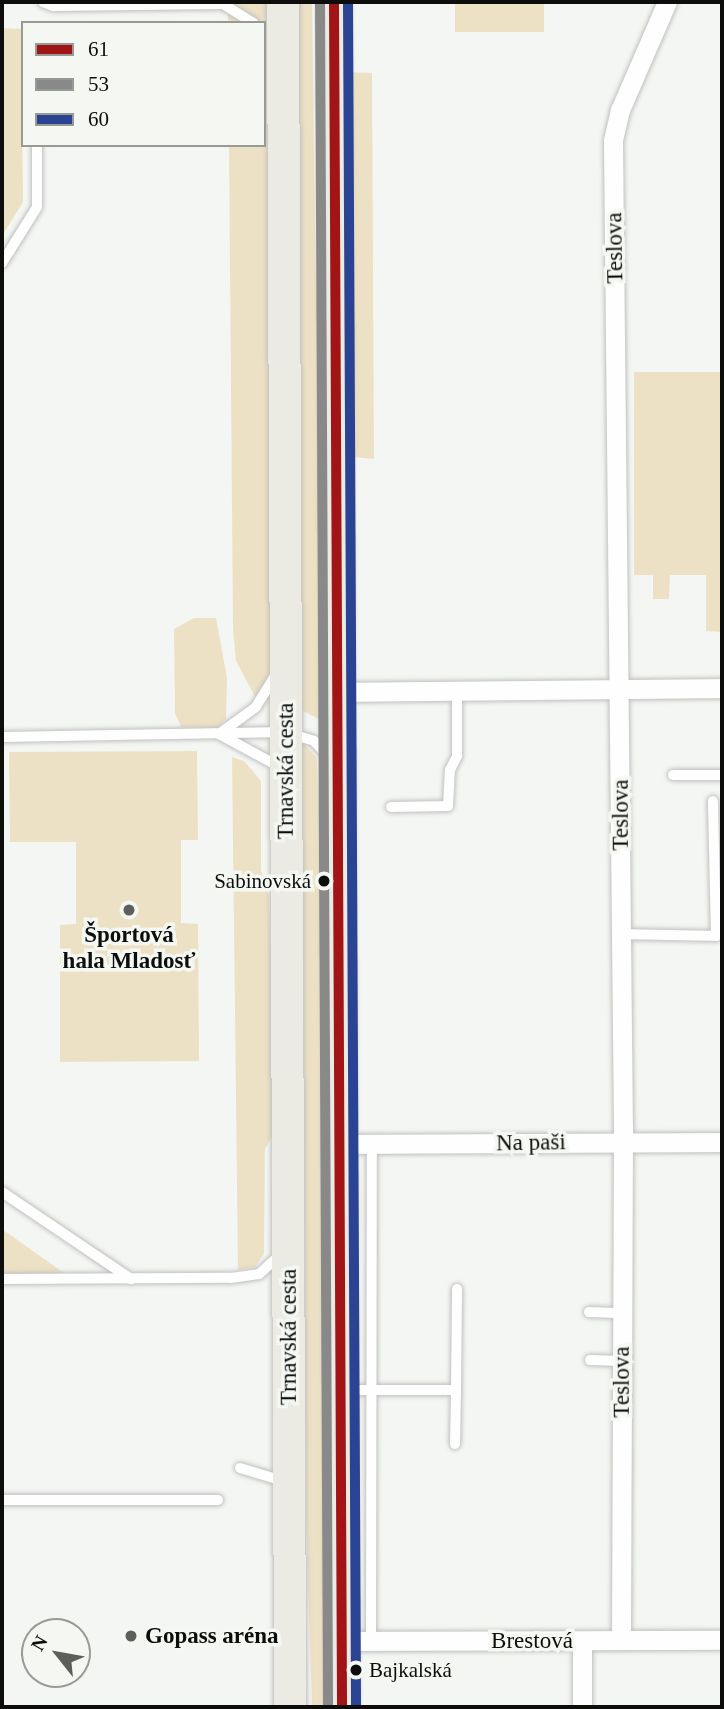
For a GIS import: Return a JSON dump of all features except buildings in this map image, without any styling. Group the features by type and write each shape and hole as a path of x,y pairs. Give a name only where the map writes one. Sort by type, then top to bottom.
{"main road":[{"name":"Trnavská cesta","path":"283,2 276,44 286,775 290,1707"},
{"path":"334,2 341,1144 357,1390 356,1641 342,1707"}],"street":[{"name":"Teslova","path":"621,1639 622,934 613,140 620,110 667,2"},
{"path":"339,692 722,688"},
{"name":"Na paši","path":"341,1144 372,1146 623,1141 722,1142"},
{"name":"Brestová","path":"356,1641 722,1640"},
{"path":"582,1641 582,1707"}],"lane":[{"path":"43,2 53,6 224,3 250,21"},
{"path":"2,263 37,207 37,147"},
{"path":"219,734 256,707 285,657"},
{"path":"391,807 448,806 450,770 457,756 457,690"},
{"path":"2,737 285,732 314,741 339,768"},
{"path":"219,734 259,752 286,775"},
{"path":"673,775 722,775"},
{"path":"622,934 716,936 713,801"},
{"path":"372,1146 357,1390 456,1390"},
{"path":"2,1192 132,1279"},
{"path":"2,1279 231,1278 259,1274 288,1248"},
{"path":"455,1444 457,1289"},
{"path":"589,1312 622,1313"},
{"path":"590,1360 622,1361"},
{"path":"240,1468 290,1483"},
{"path":"2,1500 218,1500"}],"shaded area":[{"path":"228,2 267,2 272,672 257,700 236,661 233,629 229,147 266,147 266,21 228,21"},
{"path":"296,2 312,2 316,293 325,413 327,723 301,710"},
{"path":"455,2 544,2 544,32 455,32"},
{"path":"2,28 21,29 23,202 2,236"},
{"path":"342,72 372,73 374,459 353,457 346,441"},
{"path":"634,372 722,372 722,632 706,631 706,575 670,575 669,599 653,599 653,575 634,575"},
{"path":"194,618 216,618 227,678 226,719 217,728 181,727 175,713 174,629"},
{"path":"302,742 317,758 331,1097 332,1707 312,1707 306,1521"},
{"name":"Športová hala Mladosť","path":"197,751 198,840 181,840 181,923 198,924 199,1061 60,1062 60,925 76,924 76,842 10,842 9,752"},
{"path":"232,757 244,761 261,781 261,870 269,896 276,1129 265,1149 264,1254 255,1267 238,1270"},
{"path":"2,1229 64,1273 2,1275"}],"transit line":[{"name":"53","path":"320,2 328,1707"},
{"name":"61","path":"334,2 342,1707"},
{"name":"60","path":"348,2 356,1707"}],"place":[{"name":"Sabinovská","path":"324,881"},
{"name":"Športová hala Mladosť","path":"129,910"},
{"name":"Gopass aréna","path":"131,1636"},
{"name":"Bajkalská","path":"356,1670"}]}
